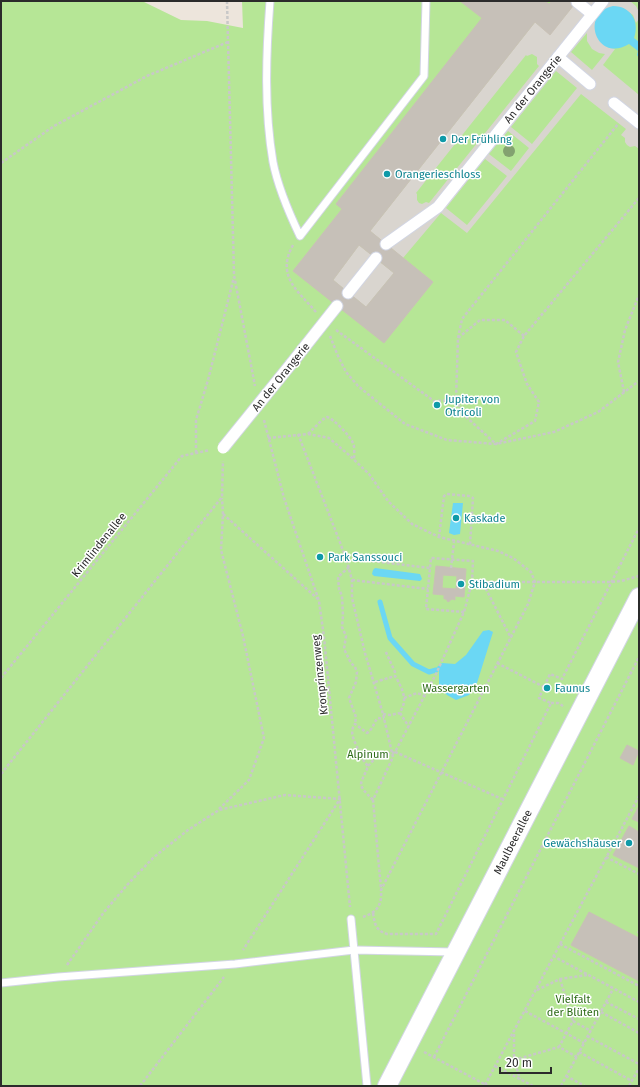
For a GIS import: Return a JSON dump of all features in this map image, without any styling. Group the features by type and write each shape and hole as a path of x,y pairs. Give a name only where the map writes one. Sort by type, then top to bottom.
{"street":[{"name":"An der Orangerie","path":"386,244 438,207 603,1"},
{"path":"576,2 592,14"},
{"path":"558,57 590,84"},
{"path":"614,103 639,123"},
{"path":"348,293 376,258"},
{"name":"An der Orangerie","path":"223,448 337,306"},
{"name":"Maulbeerallee","path":"387,1086 639,597"}],"lane":[{"path":"270,1 267,72 273,163 289,214 300,236 424,76 426,1"},
{"path":"351,919 367,1086"},
{"path":"1,983 58,977 235,964 354,950 456,952"}],"path":[{"path":"227,1 234,275 253,378"},
{"path":"1,163 54,126 147,76 228,42"},
{"path":"496,444 464,415 456,400 458,338 462,319 627,113"},
{"path":"496,444 535,421 539,402 527,384 516,352 524,336 639,198"},
{"path":"300,236 288,255 286,270 290,281 325,321 434,401 456,400"},
{"path":"196,453 196,420 208,380 234,275"},
{"path":"624,392 618,362 625,330 639,294"},
{"path":"458,338 480,320 505,320 524,336"},
{"path":"325,321 338,356 346,372 358,386 405,424 447,440 496,444 554,432 598,412 639,381"},
{"path":"308,434 322,420 327,417 331,418 341,427 353,443 354,460"},
{"path":"351,919 360,918 373,913 379,906 382,899 381,890 373,800 393,757 352,598 352,580 346,558 298,434 308,434 329,438 369,474 388,501 412,524 439,537 498,552 513,558 531,572 535,582 528,604 511,638 381,890"},
{"name":"Kronprinzenweg","path":"298,434 268,438 284,498 319,601 324,637 351,919"},
{"path":"58,977 104,912 154,857 188,830 219,810 249,780 264,738 243,636 221,550 223,514 223,448"},
{"name":"Krimlindenallee","path":"1,678 182,456 223,448"},
{"path":"439,537 444,496 447,494 469,496 473,498 470,545"},
{"path":"1,774 222,497"},
{"path":"223,514 319,601"},
{"path":"373,913 377,928 380,932 387,934 436,934 551,703 539,698 550,674 562,679 639,528"},
{"path":"451,568 454,542"},
{"path":"346,558 430,568"},
{"path":"373,800 365,792 361,785 361,780 368,766 378,755 382,757 395,752 442,661 464,612 472,582 473,562 431,558 426,609 464,612"},
{"path":"348,567 338,577 339,589 342,596 343,616 341,623 346,636 344,649 351,663 355,666 357,672 356,682 349,698 356,717 353,727 353,741 364,762 368,766"},
{"path":"472,582 611,582 639,576"},
{"path":"352,580 428,589"},
{"path":"472,582 486,589 511,638"},
{"path":"385,650 395,672 395,676 398,680 404,698 400,713"},
{"path":"434,1057 639,657"},
{"path":"497,663 544,687"},
{"path":"374,682 395,676"},
{"path":"404,698 418,693 424,696"},
{"path":"383,714 390,715 400,713"},
{"path":"400,713 409,727"},
{"path":"355,724 367,733 372,729 378,718 384,719"},
{"path":"395,752 502,799"},
{"path":"140,1086 235,964 340,799 285,795 219,810"},
{"path":"424,1052 487,1085 495,1066 639,796"},
{"path":"606,857 639,874"},
{"path":"560,944 639,986"},
{"path":"553,956 639,1002"},
{"path":"536,990 560,979 588,975"},
{"path":"560,979 573,1021 591,1030"},
{"path":"561,1086 613,989"},
{"path":"606,1002 639,1019"},
{"path":"525,1011 584,1043"},
{"path":"601,1012 639,1033"},
{"path":"559,1047 573,1021"},
{"path":"514,1031 514,1060 520,1079"},
{"path":"587,1036 639,1064"},
{"path":"514,1060 559,1047 577,1057"},
{"path":"579,1052 632,1081"},
{"path":"495,1066 533,1086"},
{"path":"629,1086 639,1068"},
{"path":"566,1076 585,1086"},
{"path":"635,1076 639,1078"}],"green space":[{"name":"Park Sanssouci","path":"1,1 142,1 181,20 207,21 243,28 242,1 639,1 639,1086 1,1086"}],"shaded area":[{"path":"577,1 630,1 636,6 639,12 639,19 636,23 633,15 623,8 607,47 615,49 603,65 639,95 639,149 635,146 630,147 625,142 625,138 621,135 626,129 581,94 467,233 441,213 403,258 370,231 535,22 550,34","holes":["587,33 587,41 592,49 599,53 605,54 592,70 571,52","532,54 537,57 537,64 539,66 429,203 419,203 416,193 526,55","556,71 577,88 532,144 511,127","508,131 529,148 511,171 489,154","485,159 507,176 467,225 446,208"]},
{"path":"359,245 394,273 366,307 333,280"}],"water":[{"path":"613,6 625,9 635,21 636,32 634,38 639,42 639,58 637,55 638,51 629,44 618,48 608,47 601,43 596,35 595,26 597,18 603,10"},
{"name":"Kaskade","path":"453,503 463,503 460,534 454,535 449,533"},
{"path":"375,568 420,574 422,579 420,581 374,576 372,574"},
{"path":"489,630 493,632 477,683 469,695 456,700 447,695 439,687 439,671 436,670 437,667 442,663 455,664 466,655 483,631"}],"building":[{"name":"Orangerieschloss","path":"460,1 545,1 549,4 552,1 577,1 550,35 535,22 370,231 433,282 384,343 293,271 342,209 336,204 482,18","holes":["359,245 394,273 366,307 333,280"]},
{"name":"Stibadium","path":"436,566 466,569 464,597 455,596 455,600 452,599 448,602 444,599 444,595 433,594","holes":["443,575 457,576 456,589 442,588"]},
{"path":"627,745 639,751 633,765 620,758"},
{"name":"Gewächshäuser","path":"639,806 639,822 632,819"},
{"name":"Gewächshäuser","path":"629,826 639,832 639,868 613,855"},
{"path":"589,912 639,938 639,981 571,945"}],"waterway":[{"path":"380,602 390,638 413,664 429,672 436,670"}],"tunnel":[{"path":"376,258 386,244"},
{"path":"337,306 348,293"}],"place":[{"name":"Der Frühling","path":"443,139"},
{"name":"Orangerieschloss","path":"387,174"},
{"name":"Jupiter von Otricoli","path":"437,405"},
{"name":"Kaskade","path":"456,518"},
{"name":"Park Sanssouci","path":"320,557"},
{"name":"Stibadium","path":"461,584"},
{"name":"Faunus","path":"547,688"},
{"name":"Gewächshäuser","path":"629,843"}],"park label":[{"name":"Wassergarten","path":"456,688"},
{"name":"Alpinum","path":"368,754"},
{"name":"Vielfalt der Blüten","path":"573,1005"}]}
